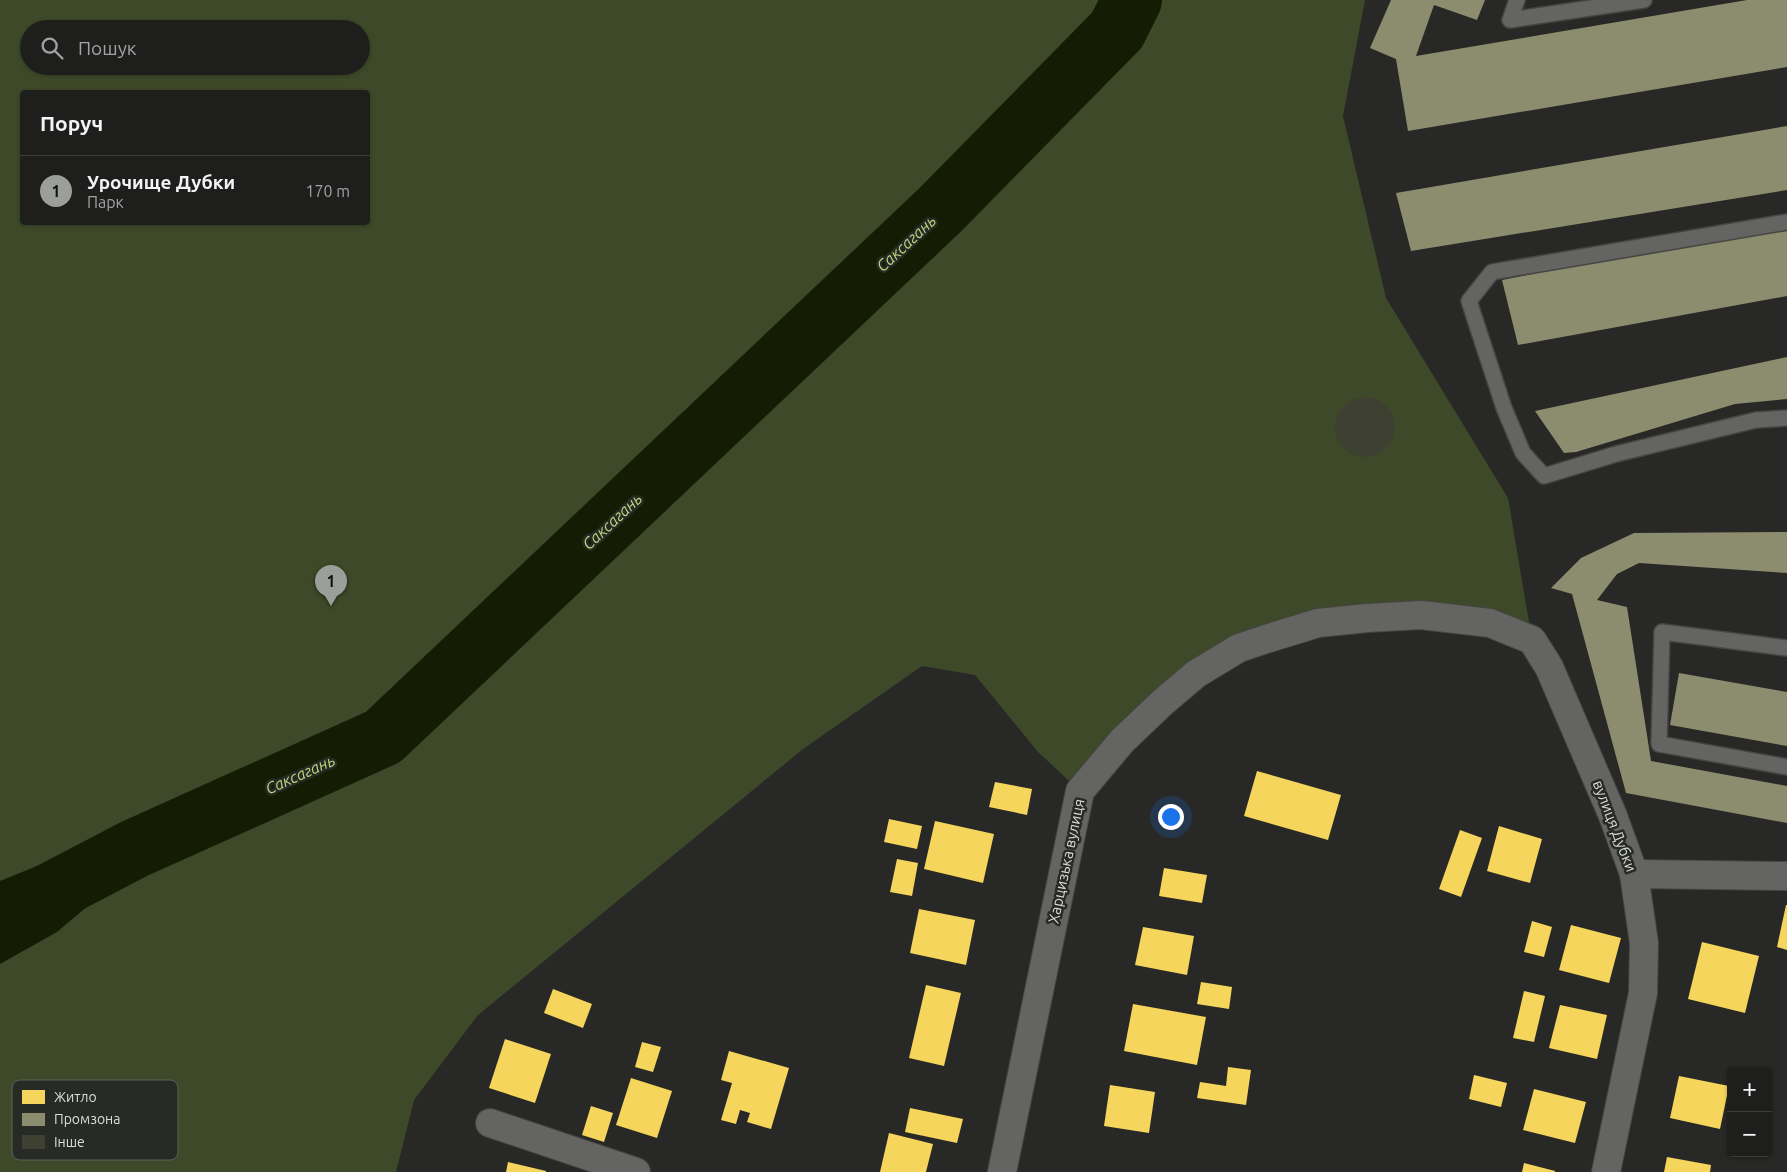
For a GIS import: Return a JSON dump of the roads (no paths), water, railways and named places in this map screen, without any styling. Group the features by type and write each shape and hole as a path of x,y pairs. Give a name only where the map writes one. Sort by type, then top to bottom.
{"street":[{"name":"Харцизька вулиця","path":"1002,1172 1080,791 1122,741 1196,674 1239,648 1318,623 1421,615 1490,623 1532,640"},
{"name":"вулиця Дубки","path":"1532,640 1549,667 1613,816 1634,874 1644,943 1643,993 1606,1172"},
{"path":"1634,874 1787,876"},
{"path":"490,1123 636,1172"}],"lane":[{"path":"1517,0 1510,20 1644,0"},
{"path":"1787,222 1492,272 1470,301 1504,408 1523,453 1544,476 1616,454 1756,420 1787,418"},
{"path":"1787,648 1662,632 1659,744 1787,767"}],"waterway":[{"name":"Саксагань","path":"0,919 134,849 383,737 940,210 1117,30 1132,0"}],"place":[{"name":"Урочище Дубки","path":"331,606"}]}
